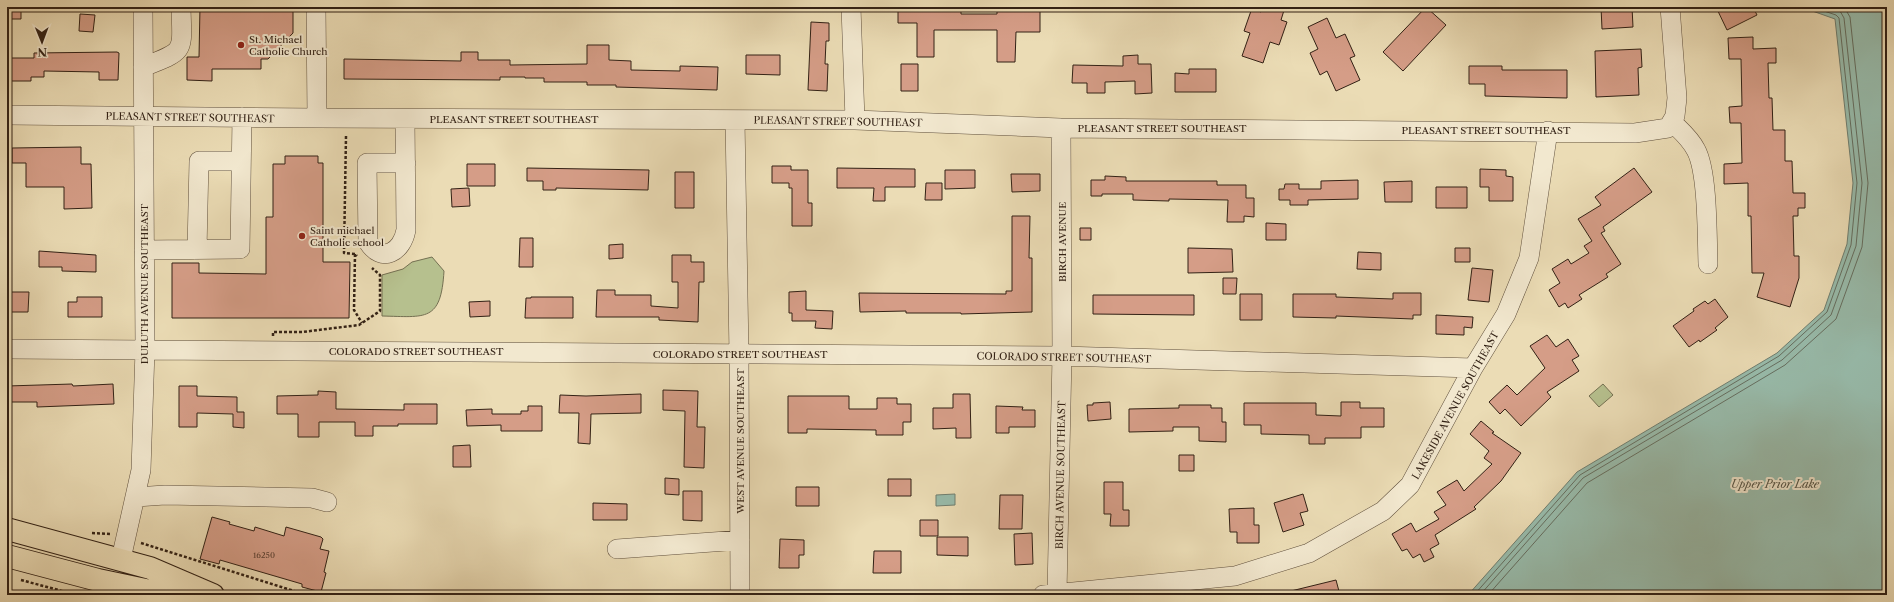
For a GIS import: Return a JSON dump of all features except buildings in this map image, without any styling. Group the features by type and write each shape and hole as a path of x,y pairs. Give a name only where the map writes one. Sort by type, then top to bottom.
{"main road":[{"path":"7,529 150,568 213,595"},
{"path":"7,555 56,562 107,573 110,572 121,560"},
{"path":"7,555 98,580 169,595"}],"street":[{"name":"DULUTH AVENUE SOUTHEAST","path":"121,560 141,470 144,350 143,7"},
{"path":"143,67 172,56 179,50 182,44 181,7"},
{"path":"316,7 317,118"},
{"path":"850,7 855,120"},
{"path":"1670,7 1677,98 1675,116 1670,125 1690,139 1697,151 1703,170 1708,264"},
{"name":"PLEASANT STREET SOUTHEAST","path":"7,115 405,119 855,120 1061,128 1635,132 1670,125"},
{"path":"144,250 240,249 242,117"},
{"path":"405,119 406,164 406,230 404,240 399,248 390,253 382,254 373,250 368,242 367,164 406,164"},
{"name":"WEST AVENUE SOUTHEAST","path":"735,120 739,354 740,595"},
{"name":"BIRCH AVENUE","path":"1061,128 1062,356"},
{"name":"LAKESIDE AVENUE SOUTHEAST","path":"1050,594 1235,576 1309,553 1382,512 1410,485 1473,368 1506,314 1529,258 1548,131"},
{"path":"197,250 199,161 241,161"},
{"name":"COLORADO STREET SOUTHEAST","path":"7,349 1062,356 1473,368"},
{"name":"BIRCH AVENUE SOUTHEAST","path":"1050,594 1062,356"},
{"path":"136,497 165,495 304,497 327,502"},
{"path":"617,549 740,540"}],"path":[{"path":"346,136 344,253 355,254 360,258"},
{"path":"355,254 354,310 362,323"},
{"path":"272,350 273,332 302,332 352,326 362,323 380,311 380,275 370,266"},
{"path":"14,578 76,595"}],"green space":[{"path":"432,257 444,271 442,288 435,308 420,316 382,316 382,275 403,269 412,262"},
{"path":"1603,384 1613,395 1599,407 1589,396"}],"water":[{"name":"Upper Prior Lake","path":"1801,7 1887,7 1887,595 1468,595 1577,472 1777,353 1824,310 1847,244 1853,183 1835,19"},
{"path":"955,494 955,505 936,506 936,495"}],"place":[{"name":"St. Michael Catholic Church","path":"241,45"},
{"name":"Saint michael Catholic school","path":"302,236"}]}
